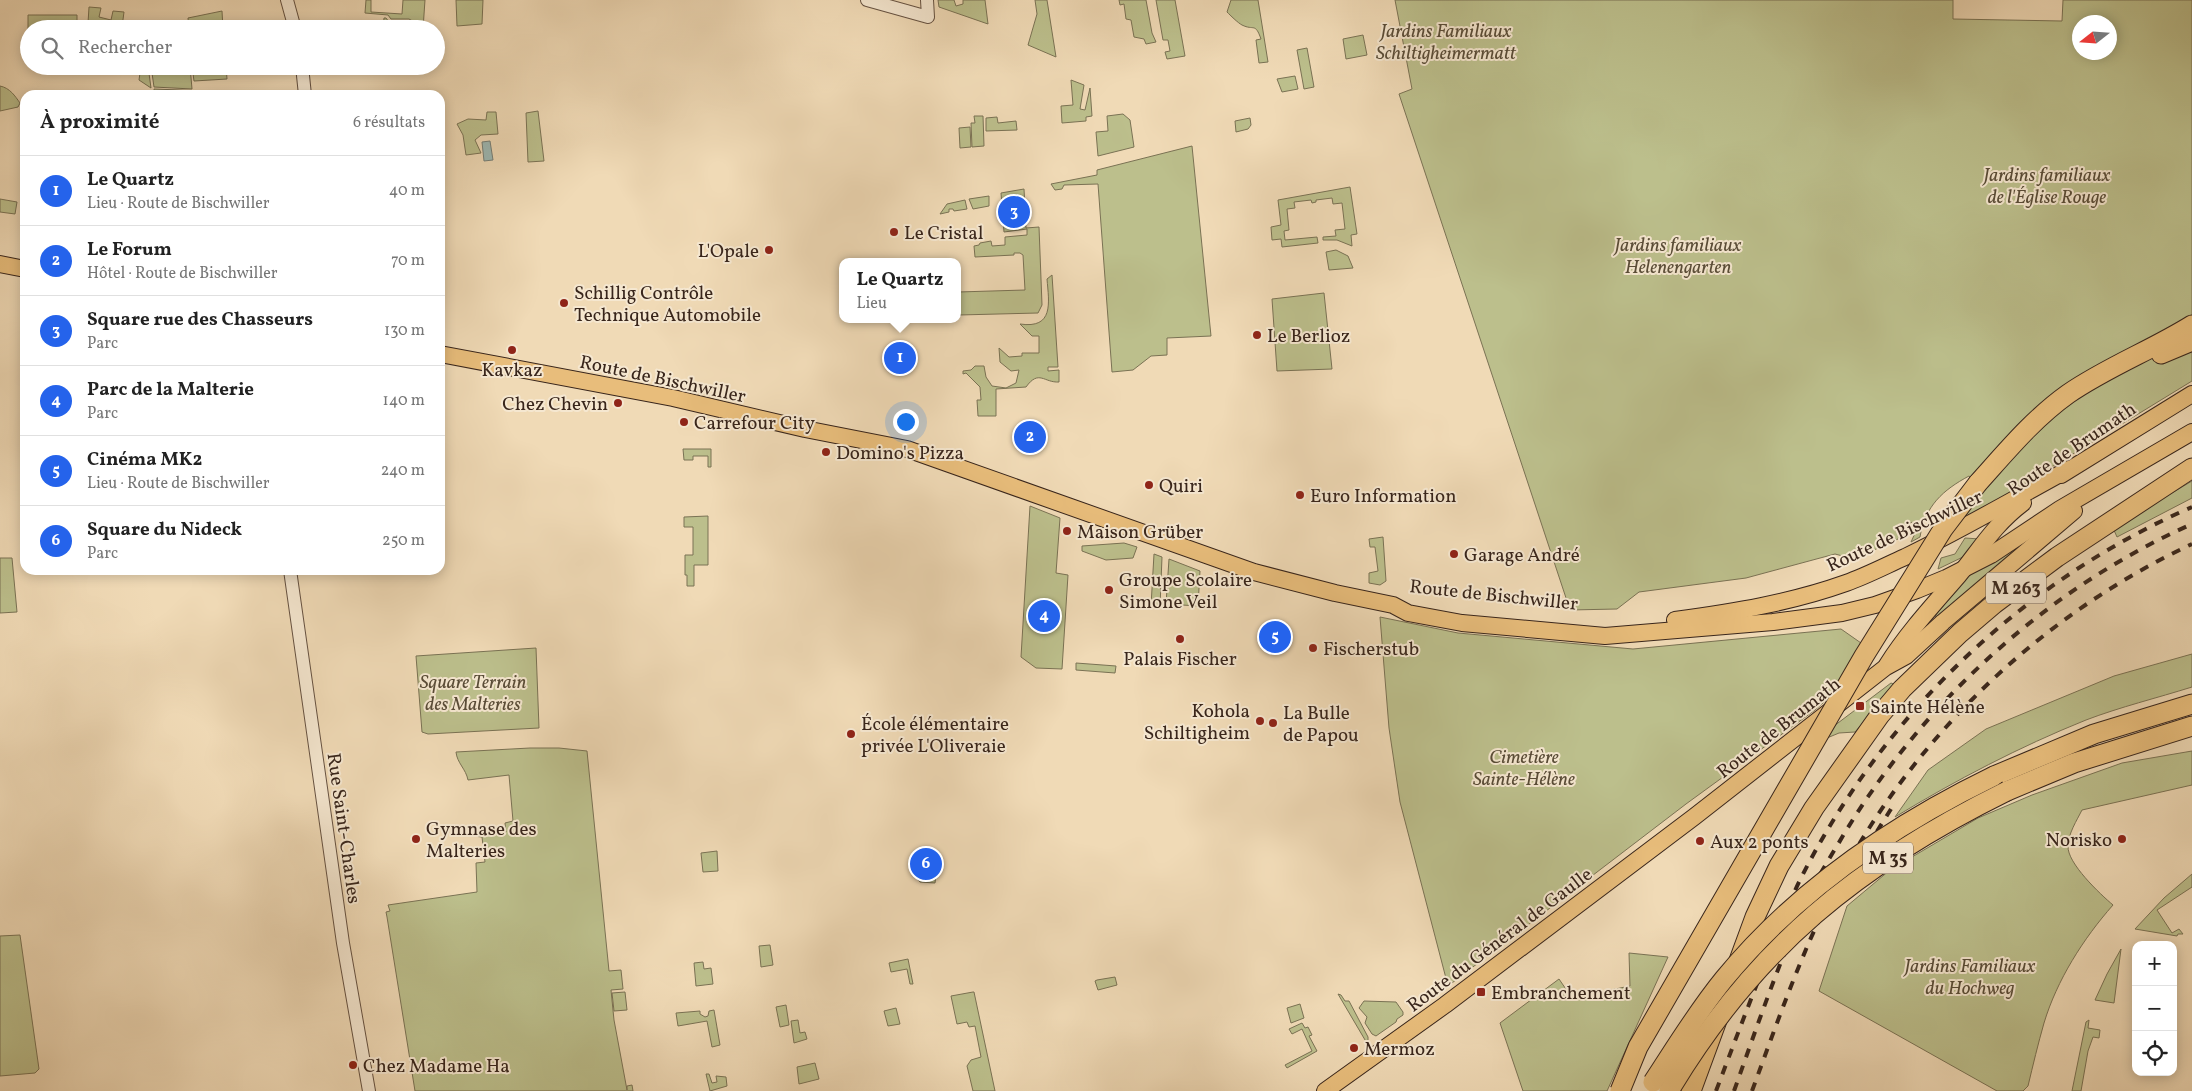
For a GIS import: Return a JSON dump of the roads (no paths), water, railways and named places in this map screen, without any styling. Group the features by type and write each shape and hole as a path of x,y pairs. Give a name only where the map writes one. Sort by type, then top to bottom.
{"highway":[{"path":"1620,1091 1638,1047 1859,664 1942,529 1978,483 2046,411 2068,394 2093,379 2192,325"},
{"path":"1992,468 2027,434 2072,400 2122,372 2192,341"},
{"name":"M 263","path":"1691,1091 1755,916 1779,866 1814,808 1864,735 1902,689 1960,633 1994,604 2057,557 2192,468"},
{"name":"M 35","path":"1657,1088 1694,1018 1724,979 1786,913 1864,850 1920,814 1994,776 2094,734 2192,704"},
{"name":"M 35","path":"1657,1088 1687,1061 1727,1006 1760,967 1810,917 1901,849 1967,811 2007,791 2074,762 2191,727"}],"main road":[{"path":"0,264 20,269"},
{"name":"Route de Bischwiller","path":"445,355 673,398 813,431 907,449 1254,572 1335,593 1392,605 1408,613 1462,623 1605,636 1772,622 1842,613 1875,605 1917,590 1963,570"},
{"name":"Route de Brumath","path":"1886,667 1898,646 1963,570 2000,522 2069,469 2192,394"},
{"name":"Route de Brumath","path":"1963,570 1991,555 2060,509 2192,432"},
{"name":"Route de Bischwiller","path":"1392,605 1410,602 1465,613 1563,624 1615,626 1728,613 1765,606 1823,590 1867,575 1964,527 2069,469"},
{"name":"Route de Brumath","path":"1694,817 1886,667 1906,656 2022,554 2125,471"},
{"path":"1917,590 1928,597 1932,607"},
{"name":"Route du Général de Gaulle","path":"1326,1091 1445,1005 1694,817"}],"street":[{"path":"287,0 293,20"},
{"path":"867,0 928,17 927,0"},
{"path":"303,75 304,90"},
{"name":"Rue Saint-Charles","path":"291,575 342,933 369,1091"}],"water":[{"path":"490,141 493,160 484,161 482,142"}],"railway":[{"path":"1716,1091 1761,973 1797,886 1836,816 1874,760 1918,707 1965,658 2017,613 2072,573 2130,537 2192,507"},
{"path":"1734,1091 1780,964 1823,869 1876,785 1912,738 1952,694 1994,653 2040,615 2088,581 2139,550 2192,524"},
{"path":"1752,1091 1795,976 1819,920 1847,865 1878,814 1913,766 1952,720 1994,678 2040,639 2088,603 2139,572 2192,544"},
{"path":"1833,910 1869,844 1891,809"}],"place":[{"name":"Square rue des Chasseurs","path":"1014,212"},
{"name":"Le Cristal","path":"894,232"},
{"name":"L'Opale","path":"769,250"},
{"name":"Schillig Contrôle Technique Automobile","path":"564,303"},
{"name":"Le Berlioz","path":"1257,335"},
{"name":"Kavkaz","path":"512,350"},
{"name":"Le Quartz","path":"900,358"},
{"name":"Chez Chevin","path":"618,403"},
{"name":"Carrefour City","path":"684,422"},
{"name":"Le Forum","path":"1030,437"},
{"name":"Domino's Pizza","path":"826,452"},
{"name":"Quiri","path":"1149,485"},
{"name":"Euro Information","path":"1300,495"},
{"name":"Maison Grüber","path":"1067,531"},
{"name":"Garage André","path":"1454,554"},
{"name":"Groupe Scolaire Simone Veil","path":"1109,590"},
{"name":"Parc de la Malterie","path":"1044,616"},
{"name":"Cinéma MK2","path":"1275,637"},
{"name":"Palais Fischer","path":"1180,639"},
{"name":"Fischerstub","path":"1313,648"},
{"name":"Sainte Hélène","path":"1860,706"},
{"name":"Kohola Schiltigheim","path":"1260,721"},
{"name":"La Bulle de Papou","path":"1273,723"},
{"name":"École élémentaire privée L'Oliveraie","path":"851,734"},
{"name":"Gymnase des Malteries","path":"416,839"},
{"name":"Norisko","path":"2122,839"},
{"name":"Aux 2 ponts","path":"1700,841"},
{"name":"Square du Nideck","path":"926,864"},
{"name":"Embranchement","path":"1481,992"},
{"name":"Mermoz","path":"1354,1048"},
{"name":"Chez Madame Ha","path":"353,1065"}],"park label":[{"name":"Jardins Familiaux Schiltigheimermatt","path":"1446,41"},
{"name":"Jardins familiaux de l'Église Rouge","path":"2047,185"},
{"name":"Jardins familiaux Helenengarten","path":"1678,255"},
{"name":"Square Terrain des Malteries","path":"473,692"},
{"name":"Cimetière Sainte-Hélène","path":"1524,767"},
{"name":"Jardins Familiaux du Hochweg","path":"1970,976"}]}
